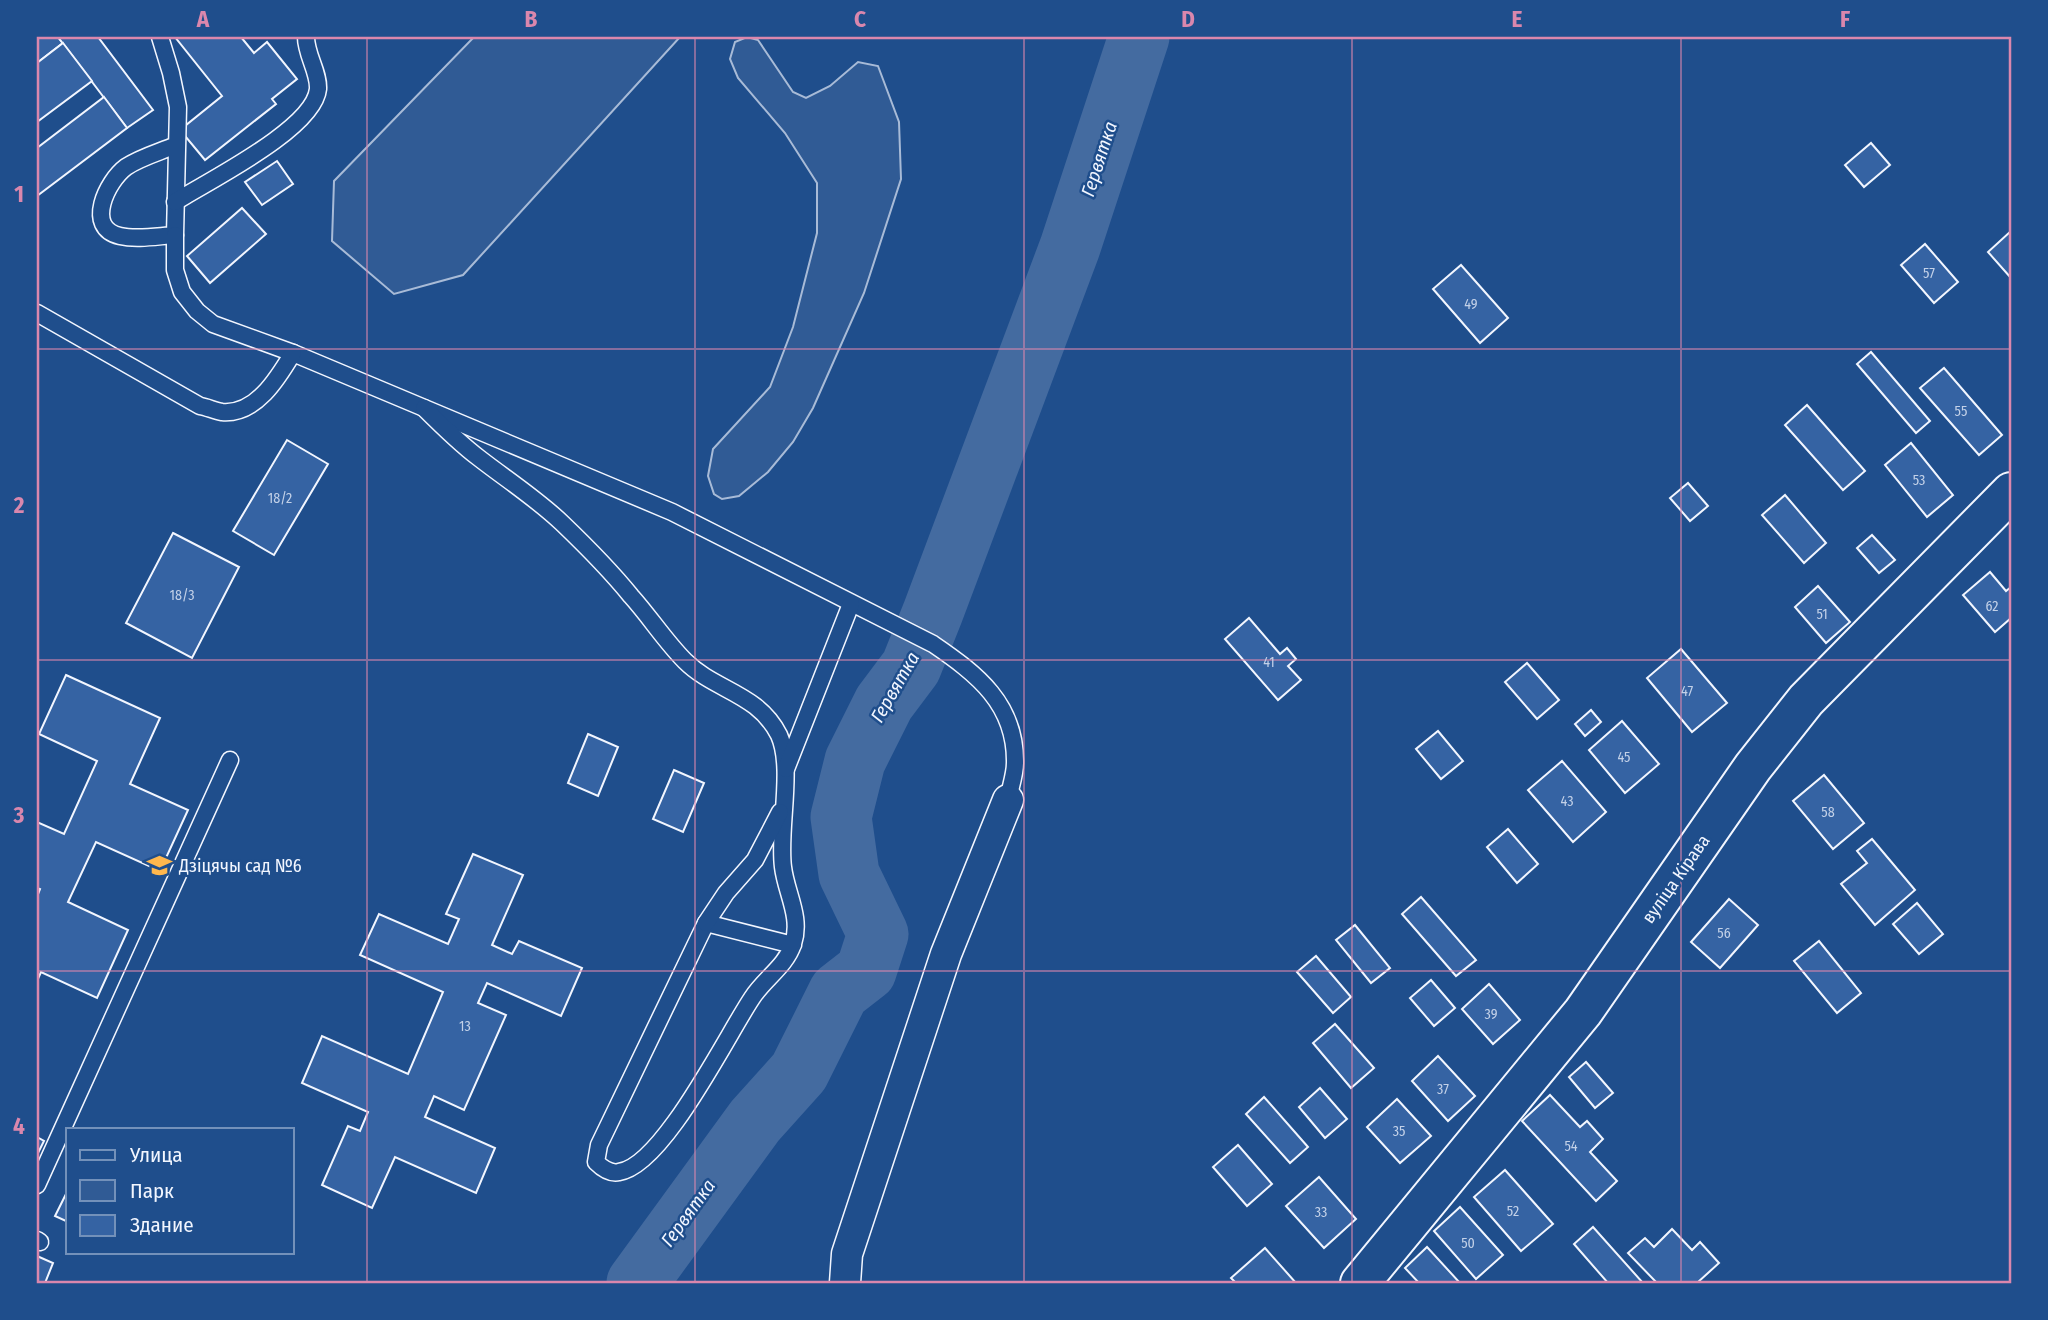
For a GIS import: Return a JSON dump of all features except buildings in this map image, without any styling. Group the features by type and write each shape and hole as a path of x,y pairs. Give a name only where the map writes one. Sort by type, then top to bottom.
{"street":[{"name":"вуліца Кірава","path":"1360,1283 1583,1012 1753,767 1807,700 2011,492"},
{"path":"845,1283 847,1254 946,954 1008,800"}],"lane":[{"path":"160,37 178,107 175,270 182,292 197,311 213,324 293,353 672,512 933,644 989,688 1011,725 1016,764 1008,800"},
{"path":"175,202 271,143 299,121 318,92 306,37"},
{"path":"175,235 119,236 109,230 102,220 102,208 112,180 127,166 176,145"},
{"path":"37,313 200,405 223,412 241,410 259,398 275,383 293,353"},
{"path":"424,408 475,455 559,521 632,597 687,663 713,681 747,698 766,714 780,737 786,769"},
{"path":"782,808 755,860 726,893 706,923 598,1144 596,1162 603,1169 619,1172 628,1169 650,1153 681,1116 753,995 787,958 793,945 796,933 794,906 783,867 782,808 786,769 851,604"},
{"path":"37,1185 230,760"},
{"path":"706,923 793,945"}],"green space":[{"path":"474,37 680,37 463,275 394,294 332,241 334,181"},
{"path":"747,37 758,40 793,92 806,98 830,86 858,62 878,66 899,122 901,179 864,293 813,408 793,442 768,472 739,496 722,499 714,494 708,476 713,449 770,387 793,327 817,233 817,183 785,133 738,78 730,59 735,42"}],"waterway":[{"name":"Гервятка","path":"637,1283 755,1121 799,1072 839,992 866,971 878,934 849,874 841,817 855,761 884,703 911,667 933,612 1070,247 1139,37"}],"place":[{"name":"Дзіцячы сад №6","path":"159,866"}]}
